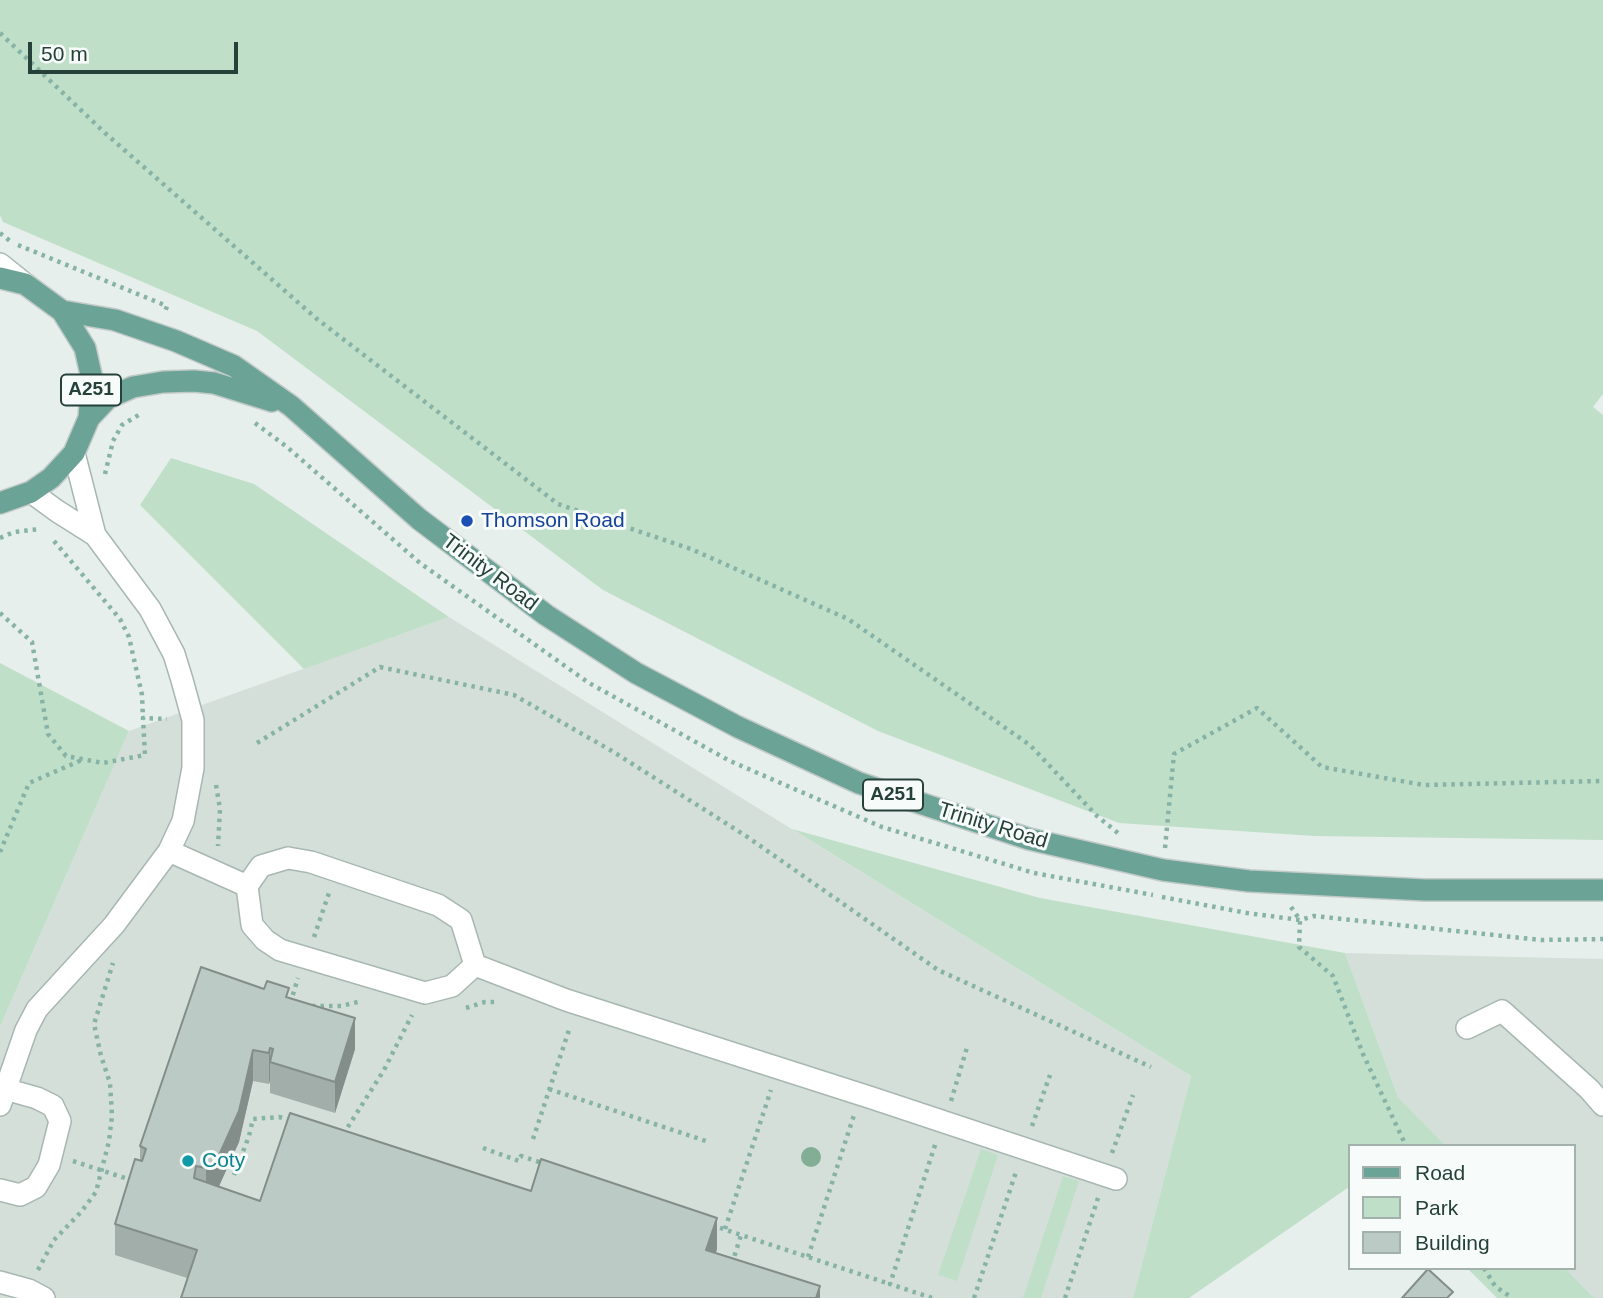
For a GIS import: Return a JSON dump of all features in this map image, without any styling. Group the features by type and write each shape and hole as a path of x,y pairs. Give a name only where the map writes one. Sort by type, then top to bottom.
{"main road":[{"name":"Trinity Road","path":"0,278 25,284 62,311 85,348 92,379 89,418 74,453 51,478 31,492 0,502"},
{"name":"Trinity Road","path":"62,311 116,320 176,341 234,366 291,406 419,519 546,615 636,673 727,721 859,783 1029,839 1163,870 1273,883 1425,890 1603,890"},
{"name":"Trinity Road","path":"89,418 108,398 133,387 163,382 214,383 291,406"}],"street":[{"path":"0,264 25,284"},
{"path":"74,453 95,535"},
{"path":"0,1190 20,1195 36,1186 50,1165 60,1121 53,1106 37,1098 3,1097 26,1030 37,1009 114,925 169,851 183,821 192,775 192,720 174,654 150,609 95,535 57,512 31,492"},
{"path":"169,851 247,886"},
{"path":"288,858 311,862 438,905 461,920 475,964 452,986 425,993 280,950 265,940 252,925 247,886 261,866 288,858"},
{"path":"475,964 566,1000 1109,1177"},
{"path":"1467,1028 1502,1011 1589,1089 1603,1105"},
{"path":"0,1282 36,1294"}],"path":[{"path":"0,33 105,133 317,318 558,504 691,549 848,619 1030,746 1097,816 1125,839"},
{"path":"0,613 32,642 48,734 66,756 103,763 145,755 142,695 129,637 120,618 56,543 40,529"},
{"path":"257,743 380,667 514,695 612,751 746,836 939,970 1151,1067"},
{"path":"1163,870 1174,754 1257,708 1322,767 1424,785 1603,781"},
{"path":"143,718 192,720"},
{"path":"0,852 29,783 85,759"},
{"path":"192,775 215,774 220,809 218,849 212,870"},
{"path":"1273,883 1300,920 1300,947 1333,976 1363,1054 1405,1144"},
{"path":"311,945 332,885"},
{"path":"36,1294 42,1259 54,1240 96,1192 109,1141 112,1116 110,1083 94,1024 114,960 95,945"},
{"path":"291,1001 315,1007 371,1001"},
{"path":"344,1145 346,1130 384,1070 414,1011"},
{"path":"533,1139 575,1014"},
{"path":"948,1111 968,1044"},
{"path":"725,1229 779,1068"},
{"path":"1028,1137 1050,1075"},
{"path":"549,1089 706,1141"},
{"path":"1065,1298 1109,1177 1133,1095"},
{"path":"808,1257 857,1108"},
{"path":"234,1175 253,1119 279,1117 301,1122"},
{"path":"334,1132 345,1136"},
{"path":"891,1284 939,1135"},
{"path":"483,1148 519,1161 521,1156 547,1165"},
{"path":"52,1154 144,1185"},
{"path":"974,1298 1020,1162"},
{"path":"700,1222 932,1298"},
{"path":"729,1274 741,1235"},
{"path":"1485,1270 1495,1286 1512,1298"}],"shaded area":[{"path":"449,617 1191,1076 1133,1298 0,1298 0,1027 129,731"},
{"path":"1345,953 1603,959 1603,1298 1594,1298 1567,1270 1575,1270 1575,1144 1444,1144 1398,1097"}],"green space":[{"path":"0,0 1603,0 1603,394 1593,407 1603,415 1603,840 1314,836 1119,823 878,731 603,590 257,331 3,222 0,215"},
{"path":"171,458 254,484 449,617 304,669 140,505"},
{"path":"0,663 129,731 0,1027"},
{"path":"792,829 1040,898 1345,953 1398,1097 1444,1144 1348,1144 1348,1188 1189,1298 1133,1298 1191,1076"},
{"path":"981,1149 998,1155 957,1281 938,1275"},
{"path":"1063,1176 1079,1181 1041,1298 1023,1298"},
{"path":"1469,1270 1567,1270 1594,1298 1497,1298"}],"building":[{"name":"Coty","path":"201,967 264,989 267,981 289,988 286,997 355,1018 335,1082 270,1062 273,1049 270,1048 269,1053 253,1050 239,1111 215,1164 206,1168 196,1166 194,1178 260,1201 290,1113 531,1191 541,1159 717,1218 706,1250 820,1286 816,1298 181,1298 197,1250 115,1224 135,1159 142,1161 146,1149 140,1146"},
{"path":"1427,1270 1453,1292 1447,1298 1402,1298"}],"place":[{"name":"Thomson Road","path":"467,521"},
{"name":"Coty","path":"188,1161"}]}
